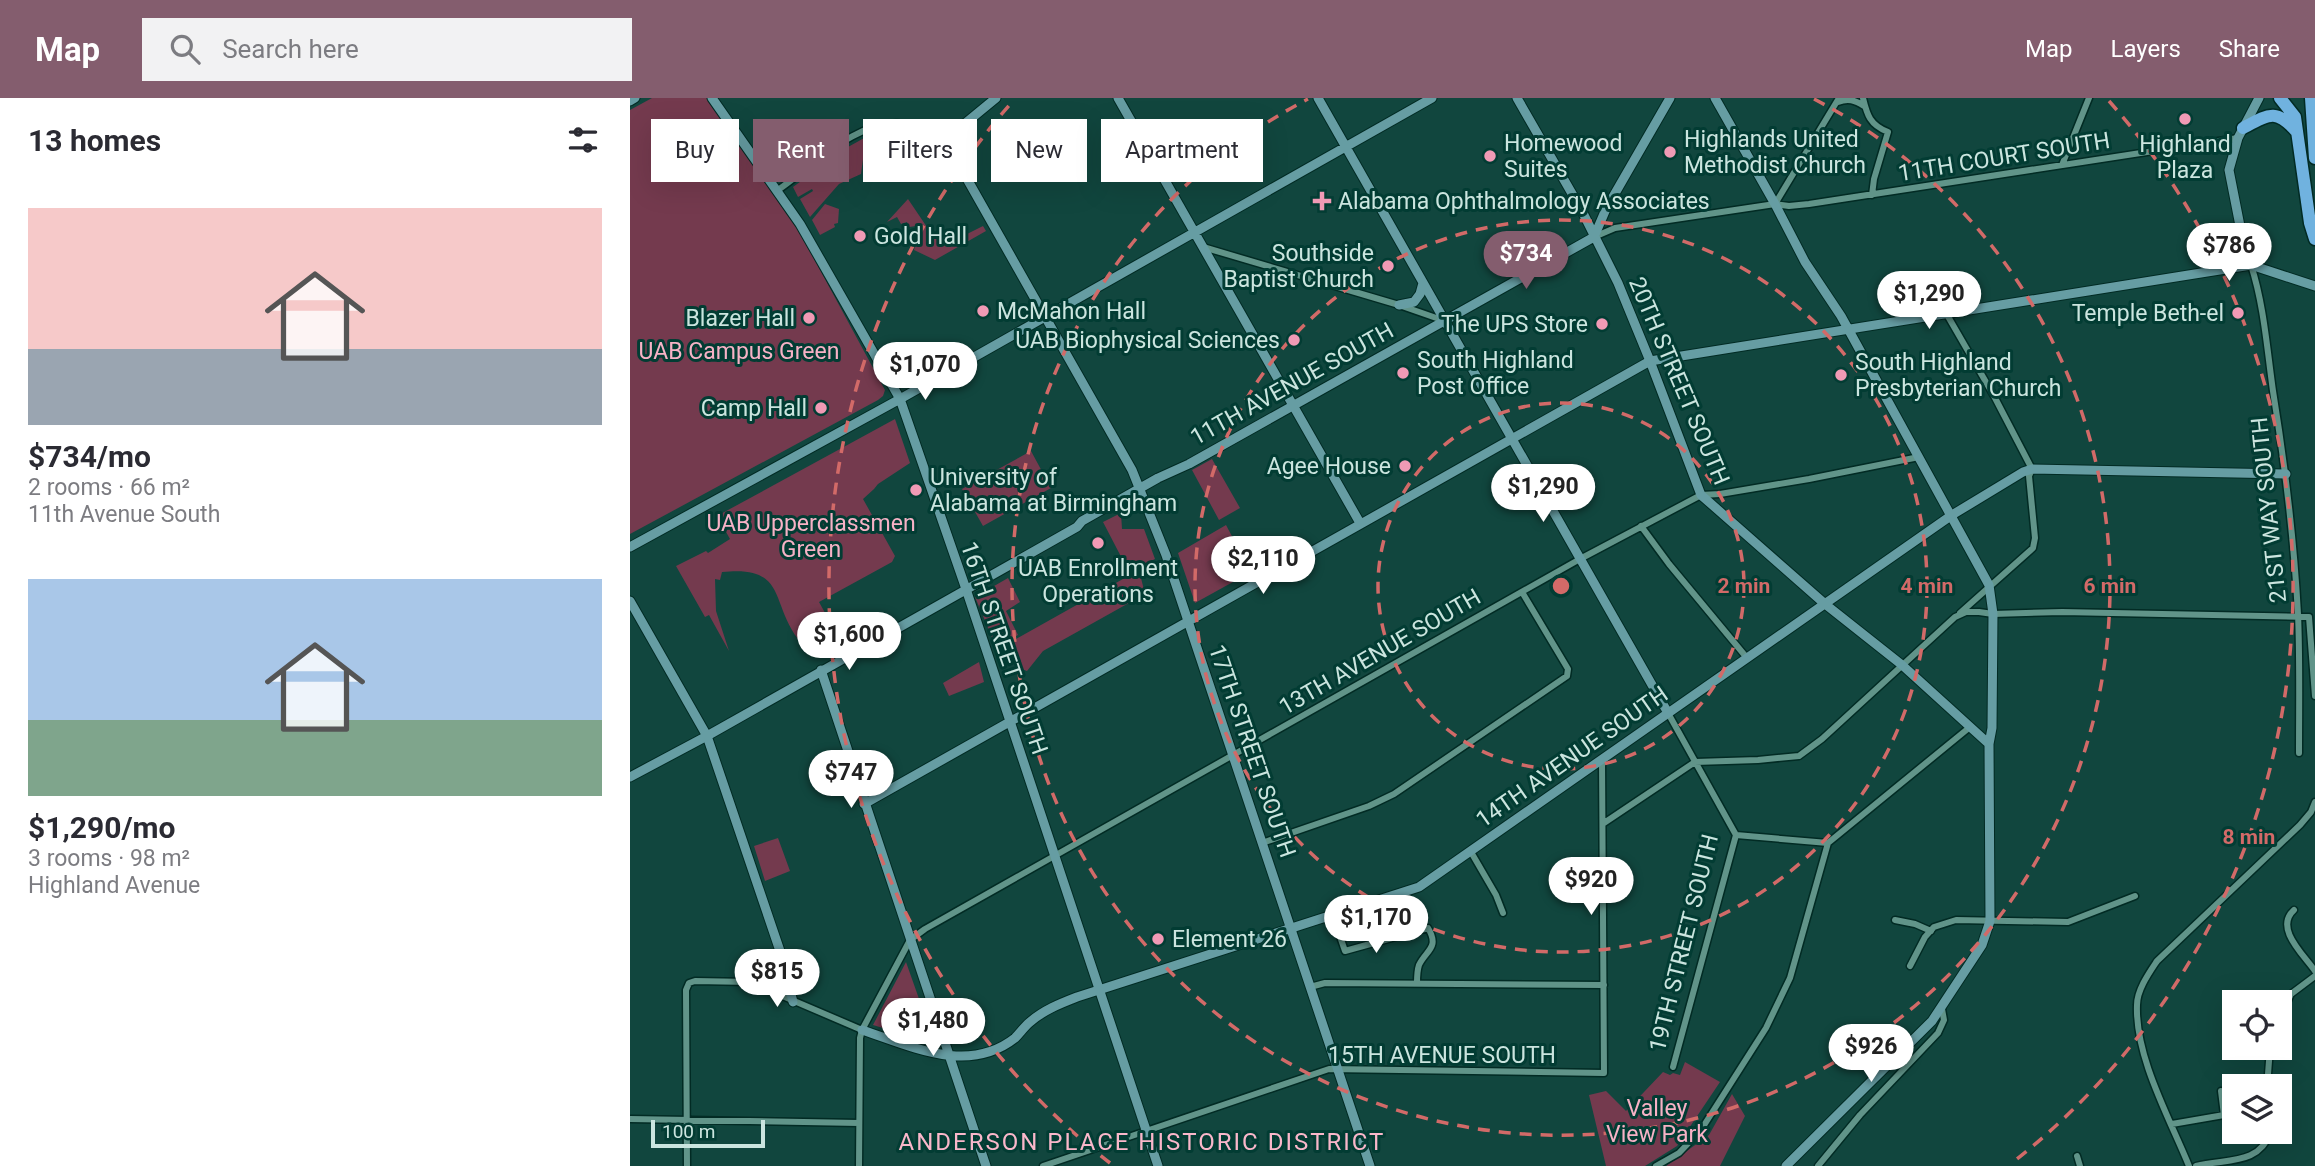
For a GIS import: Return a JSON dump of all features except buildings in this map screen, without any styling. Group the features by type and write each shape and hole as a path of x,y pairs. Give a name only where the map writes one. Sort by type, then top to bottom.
{"highway":[{"path":"2280,98 2295,117 2314,235"},
{"path":"2311,98 2315,158"},
{"path":"2241,133 2264,116 2277,115 2285,118 2298,132"}],"street":[{"path":"630,101 635,98"},
{"name":"16TH STREET SOUTH","path":"712,98 778,190 811,242 900,399 1158,1166"},
{"path":"971,119 996,98"},
{"path":"1118,98 1360,523"},
{"name":"19TH STREET SOUTH","path":"1318,98 1735,835 1673,1067"},
{"path":"630,547 900,399 1432,98"},
{"name":"20TH STREET SOUTH","path":"1517,98 1582,211 1618,283 1701,495 1825,604 1902,665 1989,744"},
{"path":"1594,237 1606,209 1670,98"},
{"path":"1715,98 1805,262 1847,329 1952,515 1989,585 1993,614 1992,728 1989,744 1990,921 1982,945 1942,1009 1919,1036 1786,1166"},
{"path":"1863,98 1868,119 1888,132 1872,195"},
{"path":"2062,165 2089,98"},
{"path":"2251,265 2229,170 2241,133 2259,98"},
{"path":"1775,204 1838,100 1853,100 1865,106"},
{"path":"778,190 821,156 863,133"},
{"name":"11TH COURT SOUTH","path":"1775,204 1789,206 1872,195 2241,133"},
{"name":"17TH STREET SOUTH","path":"969,182 1141,488 1370,1166"},
{"name":"11TH AVENUE SOUTH","path":"630,777 707,736 1141,488 1189,464 1594,237 1615,228 1775,204"},
{"path":"2217,270 2235,244 2239,220"},
{"path":"1203,247 1399,304 1445,321"},
{"path":"864,804 1650,361 2251,265 2315,286"},
{"name":"21ST WAY SOUTH","path":"2251,265 2258,286 2286,474 2298,615 2299,753"},
{"path":"1399,304 1415,302 1423,283"},
{"path":"1604,822 1695,762 1799,756 1822,739 2033,548 2035,538 2029,476 2032,469 1946,313"},
{"name":"13TH AVENUE SOUTH","path":"909,940 1580,559 1701,495 1809,479 1919,457"},
{"name":"14TH AVENUE SOUTH","path":"862,1030 949,1056 980,1055 1016,1037 1029,1022 1047,1009 1419,887 1952,515 2023,472 2032,469 2286,474"},
{"path":"1641,526 1669,564 1747,657"},
{"path":"1262,843 1368,806 1394,794 1568,673 1522,592"},
{"path":"630,601 707,736 780,951 793,1002"},
{"path":"1955,617 1966,612 1993,614 2062,611 2309,617 2315,696"},
{"path":"821,670 986,1166"},
{"path":"1656,1166 1679,1153 1701,1130 1766,1028 1790,978 1828,843 1969,727"},
{"path":"1310,986 1325,983 1604,985 1602,760"},
{"path":"2189,1166 2155,1091 2136,1004 2139,993 2158,961 2300,825 2311,812 2315,802"},
{"path":"1735,835 1828,843"},
{"path":"1471,852 1496,895 1503,913"},
{"path":"1910,966 1925,937 1934,927 1956,920 2068,922 2135,896"},
{"path":"1381,901 1391,937"},
{"path":"2292,993 2315,973 2289,935 2286,925 2288,915 2294,909"},
{"path":"1333,916 1345,951 1428,928 1432,947 1418,968 1417,984"},
{"path":"1895,920 1931,931"},
{"path":"859,1166 862,1030 909,940"},
{"path":"750,982 769,970 780,951"},
{"path":"687,1166 686,990 689,984 695,981 750,982 862,1030"},
{"name":"15TH AVENUE SOUTH","path":"1043,1166 1329,1069 1604,1073 1604,985"},
{"path":"1818,1166 1860,1115 1938,1033 1944,1020 1942,1009"},
{"path":"2172,1124 2224,1115 2221,1091"},
{"path":"630,1119 859,1123"},
{"path":"2196,1166 2207,1163 2236,1164 2258,1154 2266,1144"},
{"path":"2077,1156 2080,1166"}],"green space":[{"name":"UAB Campus Green","path":"652,98 708,98 723,119 651,119 651,182 739,182 739,142 753,163 753,182 767,182 793,220 885,390 878,400 630,534 630,110"},
{"path":"863,139 861,174 849,179 849,146"},
{"path":"800,182 843,182 810,217 800,199 813,191 812,189 798,197 793,187"},
{"path":"908,199 935,239 949,231 961,237 983,226 986,231 935,260 914,250 916,226 909,227 907,222 901,224 897,217 887,222"},
{"path":"825,204 839,209 838,223 820,235 812,220"},
{"name":"UAB Upperclassmen Green","path":"895,419 910,463 878,484 863,499 895,556 892,562 819,602 829,620 817,628 819,633 798,639 767,580 757,574 743,571 722,572 720,580 715,579 716,611 729,651 709,615 705,617 676,566 706,551 708,553 730,539 717,516"},
{"path":"1031,451 1051,488 983,526 962,489"},
{"path":"1212,459 1240,508 1219,520 1192,470"},
{"path":"1121,513 1122,529 1144,529 1155,559 1129,572 1103,522"},
{"path":"1226,525 1251,572 1195,603 1178,553"},
{"path":"1139,570 1145,594 1043,651 1027,671 1016,664 1009,643"},
{"path":"1008,578 1020,602 1006,611 1018,635 996,647 975,597"},
{"path":"979,662 984,682 949,696 943,683"},
{"path":"778,838 790,871 765,881 754,846"},
{"path":"906,962 935,1044 873,1025"},
{"name":"Valley View Park","path":"1685,1062 1720,1082 1677,1146 1645,1166 1606,1166 1589,1095 1606,1091 1626,1111 1663,1072 1680,1075"},
{"path":"1732,1094 1745,1116 1720,1166 1666,1166 1709,1135"}],"place":[{"name":"Highland Plaza","path":"2185,119"},
{"name":"Highlands United Methodist Church","path":"1670,152"},
{"name":"Homewood Suites","path":"1490,156"},
{"name":"Alabama Ophthalmology Associates","path":"1322,201"},
{"name":"Gold Hall","path":"860,236"},
{"name":"Southside Baptist Church","path":"1388,266"},
{"name":"McMahon Hall","path":"983,311"},
{"name":"Temple Beth-el","path":"2238,313"},
{"name":"Blazer Hall","path":"809,318"},
{"name":"The UPS Store","path":"1602,324"},
{"name":"UAB Biophysical Sciences","path":"1294,340"},
{"name":"South Highland Post Office","path":"1403,373"},
{"name":"South Highland Presbyterian Church","path":"1841,375"},
{"name":"Camp Hall","path":"821,408"},
{"name":"Agee House","path":"1405,466"},
{"name":"University of Alabama at Birmingham","path":"916,490"},
{"name":"UAB Enrollment Operations","path":"1098,543"},
{"name":"Element 26","path":"1158,939"}],"district":[{"name":"ANDERSON PLACE HISTORIC DISTRICT","path":"1142,1142"}]}
